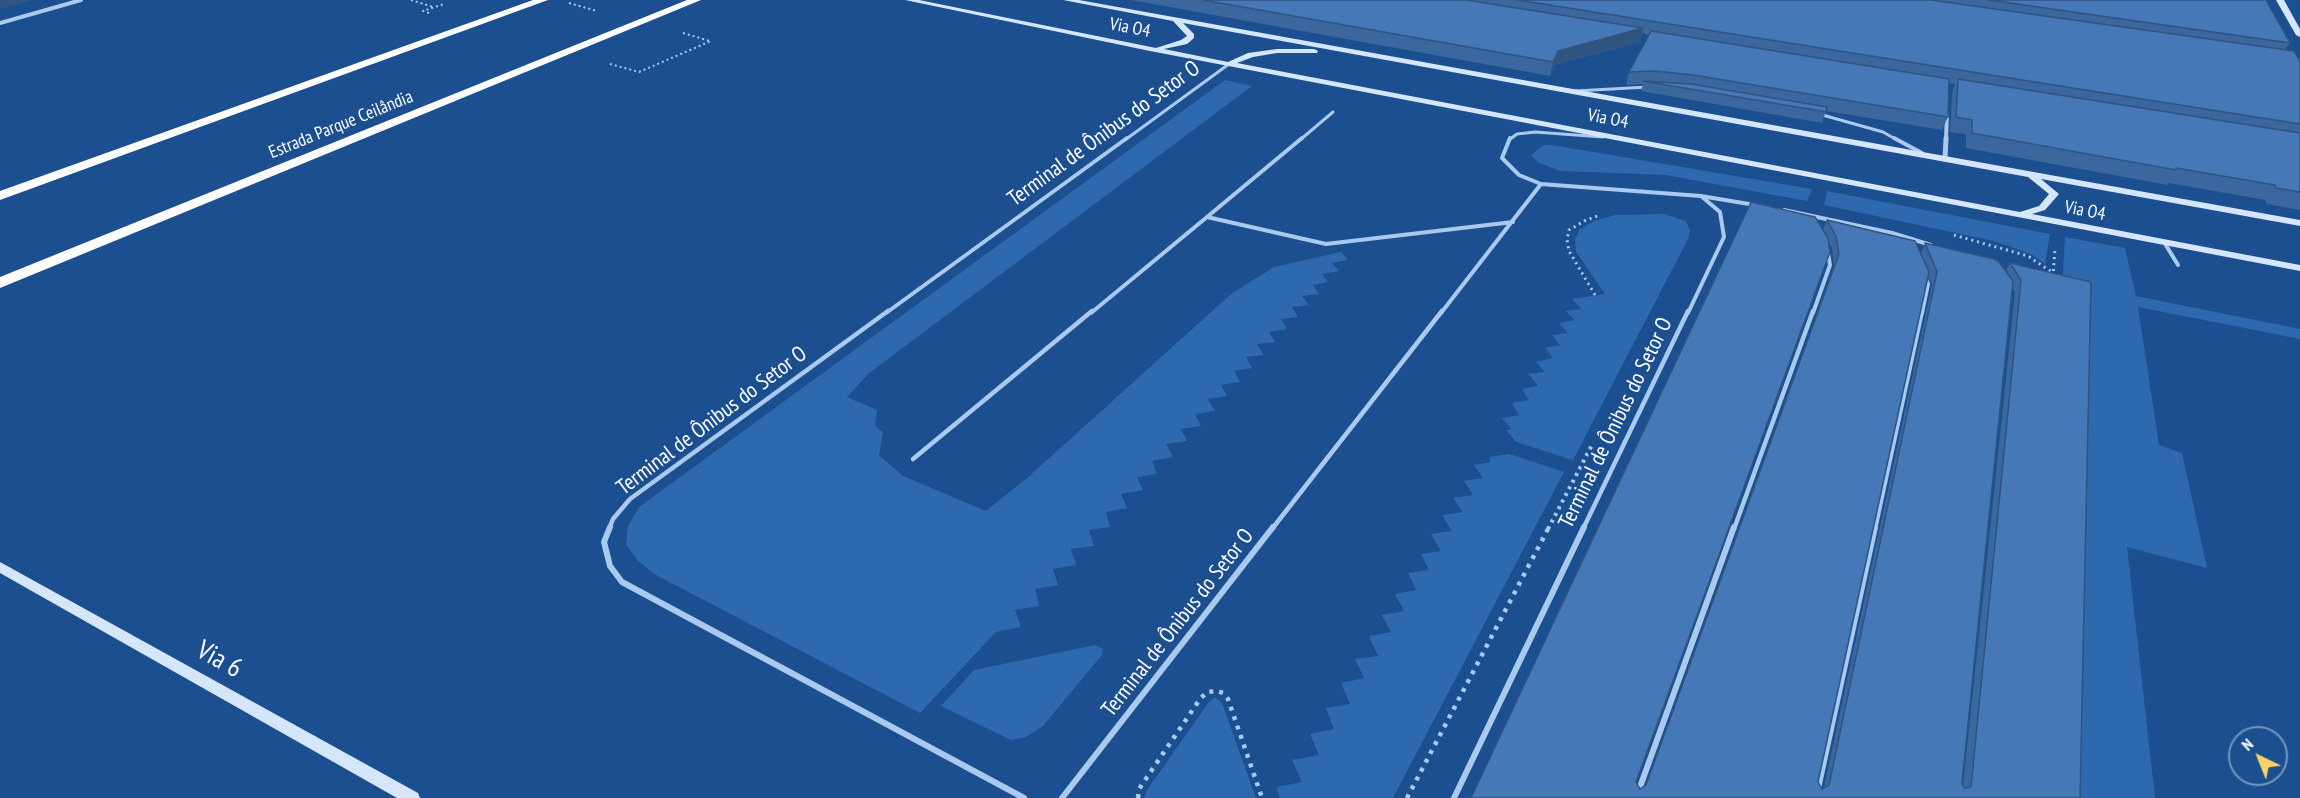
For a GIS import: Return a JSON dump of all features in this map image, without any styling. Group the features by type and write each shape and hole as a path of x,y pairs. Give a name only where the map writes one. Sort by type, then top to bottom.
{"highway":[{"path":"0,195 543,0"},
{"name":"Estrada Parque Ceilândia","path":"0,283 696,0"}],"main road":[{"name":"Via O4","path":"909,0 1150,49 2300,268"},
{"name":"Via O4","path":"1067,0 2300,223"},
{"path":"2280,0 2300,35"},
{"path":"1150,49 1176,45 1191,36 1176,20"},
{"path":"1229,64 1251,56 1277,51 1369,55"},
{"path":"2019,215 2042,208 2054,195 2031,175"},
{"name":"Via 6","path":"0,567 412,798"}],"street":[{"path":"0,22 81,0"},
{"path":"1945,159 1948,100"}],"lane":[{"name":"Terminal de Ônibus do Setor O","path":"1024,798 622,582 610,566 604,542 613,519 630,499 1229,64"},
{"path":"1570,91 1651,87"},
{"path":"913,459 1333,112"},
{"path":"1819,114 1883,132 1928,156"},
{"path":"1620,138 1535,132 1517,134 1510,138 1502,158 1519,175 1541,184 1701,196 1759,206"},
{"name":"Terminal de Ônibus do Setor O","path":"1062,798 1514,222 1541,184"},
{"name":"Terminal de Ônibus do Setor O","path":"1454,798 1724,237 1720,212 1701,196"},
{"path":"1783,210 1892,233 1937,247"},
{"path":"1806,214 1812,223"},
{"path":"1207,217 1326,244 1514,222"},
{"path":"1892,233 1906,245"},
{"path":"2164,242 2178,265"},
{"path":"1636,798 1830,266 1828,249"},
{"path":"1816,798 1928,284 1921,267"}],"path":[{"path":"600,61 639,72 711,41"},
{"path":"1595,295 1569,251 1567,240 1569,230 1586,220 1609,212"},
{"path":"2052,285 2053,273"},
{"path":"1407,798 1594,441"},
{"path":"1138,798 1139,789 1200,699 1207,692 1217,691 1223,693 1228,699 1262,798"}],"shaded area":[{"path":"1225,80 1252,86 868,374 847,397 877,410 875,425 883,433 879,455 903,476 986,511 1027,478 1231,294 1274,267 1341,252 1348,260 1332,263 1339,271 1322,274 1328,282 1313,285 1319,294 1302,296 1309,305 1292,307 1298,317 1281,319 1287,329 1269,332 1275,342 1257,344 1264,355 1246,357 1252,368 1234,371 1240,382 1221,385 1227,396 1208,399 1215,411 1195,414 1201,426 1181,429 1187,441 1166,444 1173,457 1152,461 1157,474 1137,477 1143,490 1121,494 1127,508 1106,512 1110,527 1089,530 1094,546 1071,549 1076,565 1053,569 1058,585 1035,589 1039,606 1015,610 1021,627 996,632 920,713 654,574 637,560 626,544 628,526 639,507"},
{"path":"1544,145 1812,189 1807,201 1666,175 1561,171 1539,163 1531,155"},
{"path":"1827,191 2050,234 2045,264 2031,254 1994,241 1824,205"},
{"path":"1664,214 1686,221 1690,231 1688,239 1573,460 1516,442 1506,430 1511,429 1502,418 1519,415 1512,403 1529,400 1522,389 1538,386 1528,374 1545,372 1536,362 1553,358 1545,348 1560,345 1552,335 1568,333 1559,323 1575,320 1566,311 1581,309 1572,299 1605,294 1576,252 1575,240 1579,230 1594,221 1615,215"},
{"path":"2065,237 2125,248 2136,296 2300,329 2300,339 2138,307 2159,445 2182,453 2207,568 2127,547 2155,798 2071,798 2062,286"},
{"path":"1509,454 1564,472 1393,798 1280,798 1276,787 1302,782 1292,760 1319,755 1310,734 1334,729 1326,708 1350,704 1341,683 1364,678 1355,659 1378,656 1369,636 1391,632 1382,615 1404,611 1395,594 1416,590 1408,573 1429,570 1421,554 1441,551 1431,534 1452,531 1442,515 1463,512 1453,498 1473,495 1464,481 1483,478 1474,465 1491,462 1489,457"},
{"path":"1095,645 1103,649 1102,655 1043,726 1026,737 1011,740 941,706 974,670"},
{"path":"1215,697 1222,703 1256,798 1144,798 1147,790 1209,702"}],"building":[{"path":"1203,0 1466,0 1643,28 1558,51 1553,62"},
{"path":"1518,0 1931,0 2294,51 2300,61 2300,124"},
{"path":"1989,0 2266,0 2290,43"},
{"path":"1651,31 1949,79 1948,117 1693,75 1655,71 1629,72"},
{"path":"1958,79 2300,133 2300,192 2276,188 2275,185 2176,168 2176,170 1972,133 1972,120 1956,117"},
{"path":"1643,81 1691,84 1827,107 1826,112"},
{"path":"1751,202 1815,217 1828,238 1830,252 1636,782 1640,789 1646,785 1839,254 1836,236 1827,220 1915,241 1929,272 1818,782 1822,789 1829,785 1937,272 1925,243 1994,259 1999,262 2013,281 1962,783 1964,788 1971,787 2021,280 2010,263 2091,282 2080,798 1471,798"}]}
